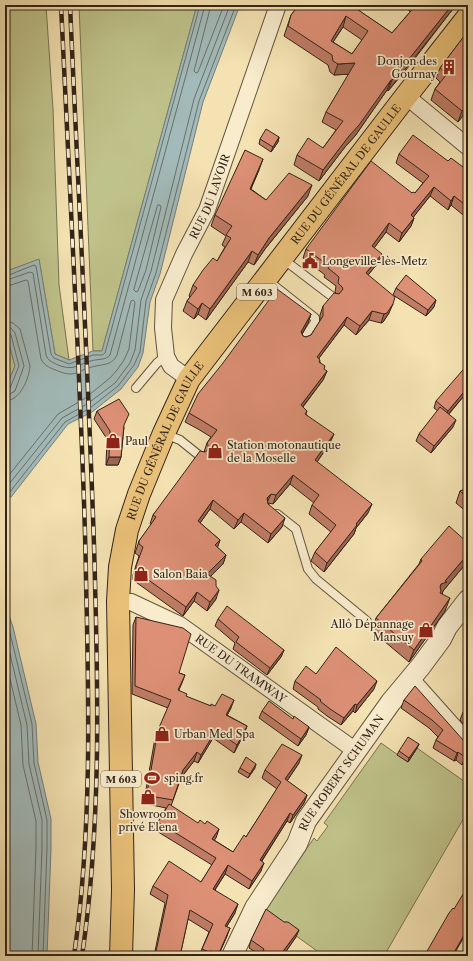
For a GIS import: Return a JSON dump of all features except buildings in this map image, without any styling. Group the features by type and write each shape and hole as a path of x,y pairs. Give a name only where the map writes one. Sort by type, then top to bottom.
{"main road":[{"name":"RUE DU GÉNÉRAL DE GAULLE","path":"121,956 123,890 118,601 120,567 127,530 139,494 164,433 174,401 189,379 468,17"}],"street":[{"name":"RUE DU LAVOIR","path":"166,356 163,328 164,300 184,254 207,210 278,5"},
{"path":"406,96 468,147"},
{"path":"166,356 171,366 189,379"},
{"name":"RUE DU TRAMWAY","path":"118,601 131,602 180,625 356,751"},
{"name":"RUE ROBERT SCHUMAN","path":"232,956 255,908 297,844 306,821 458,607"},
{"path":"415,668 468,743"}],"lane":[{"path":"282,258 334,298"},
{"path":"266,280 315,318 315,322 303,340"},
{"path":"136,388 157,363 166,356"},
{"path":"164,433 180,440 200,456"},
{"path":"269,508 296,529 308,569 316,579 367,621"}],"green space":[{"path":"5,5 46,5 53,109 59,285 69,360 55,354 39,260 7,271 5,262"},
{"path":"79,5 197,5 102,351 93,351"},
{"path":"5,329 15,366 5,390"},
{"path":"381,743 408,762 417,748 468,784 468,811 384,956 324,956 263,912 314,838 317,841 328,826 324,823"}],"water":[{"path":"197,5 240,5 203,102 160,274 150,302 143,353 138,367 121,389 92,412 68,424 11,497 5,498 5,390 15,366 5,329 5,262 7,271 39,259 55,354 69,360 93,351 102,351"},
{"path":"5,604 13,627 36,724 38,762 51,819 47,956 5,956"}],"railway":[{"path":"61,5 83,466 88,673 88,768 84,862 74,956"},
{"path":"70,5 89,410 97,648 96,802 93,854 82,956"}],"place":[{"name":"Donjon des Gournay","path":"449,67"},
{"name":"Longeville-lès-Metz","path":"310,261"},
{"name":"Paul","path":"113,441"},
{"name":"Station motonautique de la Moselle","path":"215,451"},
{"name":"Salon Baia","path":"141,574"},
{"name":"Allô Dépannage Mansuy","path":"426,630"},
{"name":"Urban Med Spa","path":"162,734"},
{"name":"sping.fr","path":"152,778"},
{"name":"Showroom privé Elena","path":"148,797"}]}
